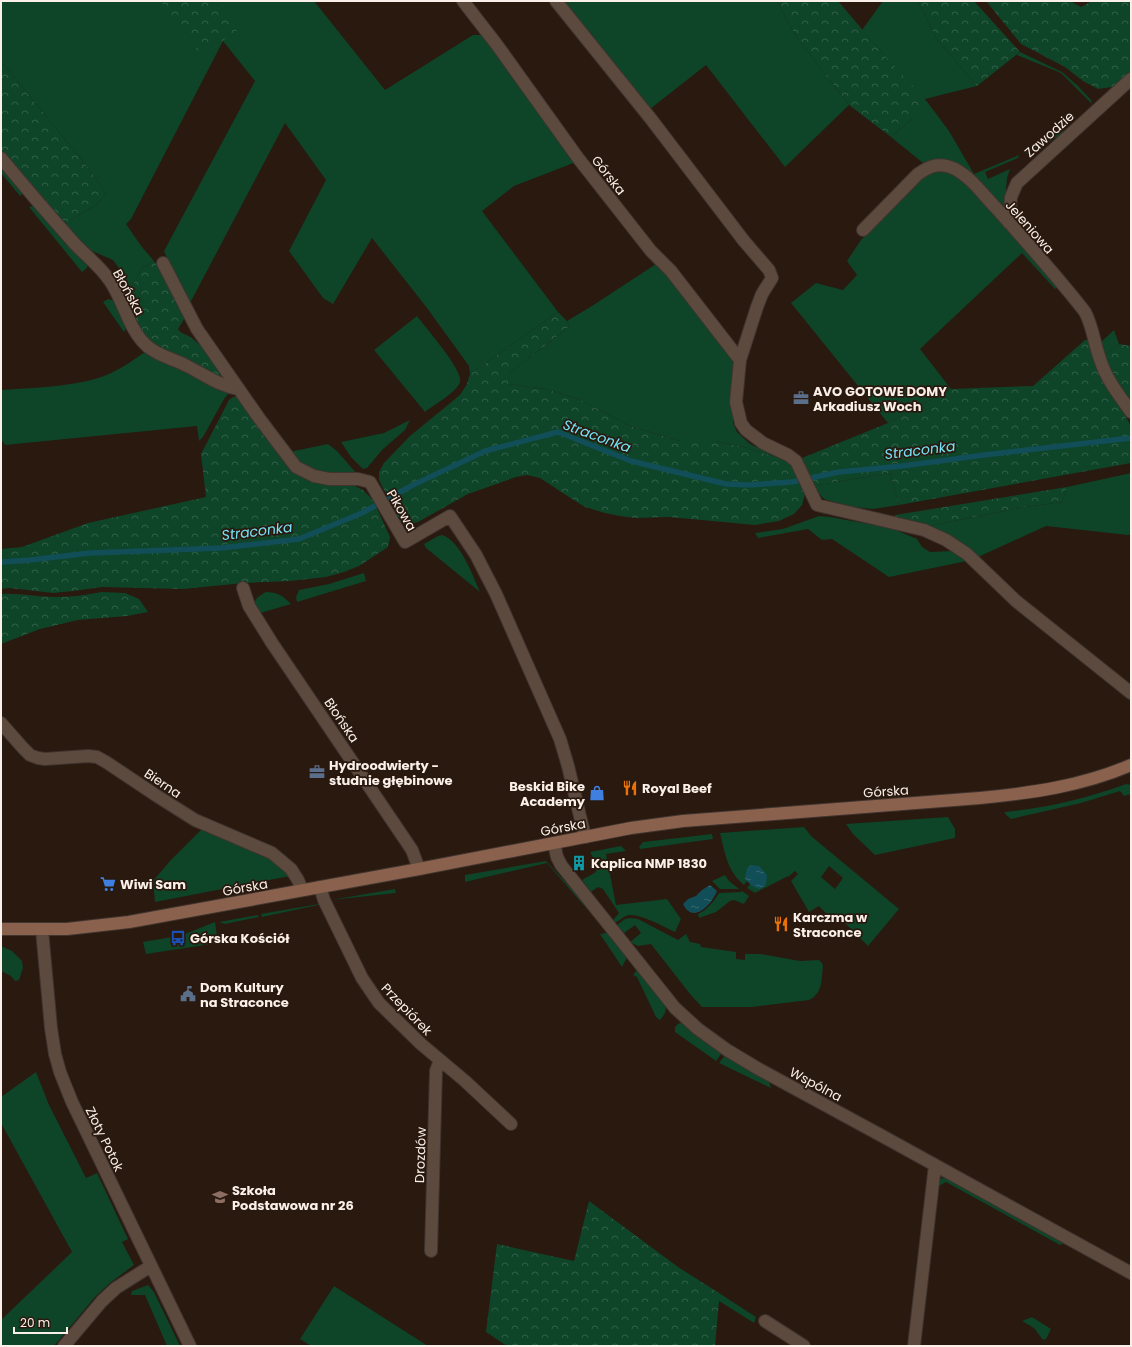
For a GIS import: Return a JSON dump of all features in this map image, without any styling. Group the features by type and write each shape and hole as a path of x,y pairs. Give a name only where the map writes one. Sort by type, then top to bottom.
{"street":[{"name":"Górska","path":"463,1 497,45 578,158 651,251 671,271 740,360"},
{"path":"556,1 651,118 744,241 770,270 772,278 762,294 740,360 736,402 742,423 753,436 796,461 817,505 924,530 946,540 967,554 1016,601 1131,693"},
{"name":"Zawodzie","path":"1009,223 1011,197 1017,183 1131,79"},
{"name":"Błońska","path":"1,158 34,198 79,248 98,266 110,281 133,328 147,347 228,388 239,389"},
{"name":"Jeleniowa","path":"863,230 918,174 928,167 938,165 955,169 970,180 1085,312 1092,328 1104,372 1127,407"},
{"name":"Pikowa","path":"163,263 196,329 259,418 296,467 314,476 334,479 358,479 370,482 404,542 450,516 476,555 496,594 560,739 585,837"},
{"name":"Błońska","path":"243,588 249,606 272,643 412,850 418,869"},
{"name":"Bierna","path":"1,722 23,748 34,757 45,759 88,756 97,757 195,820 272,853 291,869 302,890"},
{"name":"Górska","path":"1,929 42,930 82,928 129,922 418,869 630,828 683,821 980,798 1051,790 1130,767"},
{"name":"Wspólna","path":"554,843 557,857 561,865 675,1008 698,1029 727,1050 757,1068 1131,1273"},
{"name":"Przepiórek","path":"320,887 324,900 371,993 387,1012 511,1124"},
{"name":"Złoty Potok","path":"42,930 51,1028 60,1072 72,1102 190,1346"},
{"name":"Drozdów","path":"431,1251 436,1070 440,1060"},
{"path":"914,1346 935,1165"},
{"path":"64,1346 102,1301 116,1288 151,1266"},
{"path":"765,1321 804,1346"}],"green space":[{"path":"1,1 314,1 385,90 473,35 485,35 576,162 514,186 482,211 558,312 470,374 469,366 427,308 372,238 333,304 323,298 289,251 326,180 285,123 189,305 177,283 164,251 255,81 223,41 131,219 126,224 154,261 142,268 129,292 124,275 113,260 92,251 64,224 96,205 106,194 90,170 1,61"},
{"path":"160,1 219,1 240,28 202,56"},
{"path":"562,1 777,1 795,35 849,105 785,167 706,65 650,109"},
{"path":"777,1 838,1 884,55 924,98 914,117 891,137 849,105 795,35"},
{"path":"883,1 918,1 936,38 977,86 925,99 949,131 974,174 1019,155 1018,158 985,172 988,179 1010,169 1007,178 1005,201 1001,207 940,160 923,163 891,137 914,117 884,55 862,30"},
{"path":"918,1 974,1 1020,52 977,86 936,38"},
{"path":"986,1 1070,1 1081,7 1092,1 1131,1 1131,72 1112,87 1098,89 1083,81 1065,67 1021,44"},
{"path":"1020,52 1062,72 1078,86 1091,100 1092,104 1061,73 1017,55"},
{"path":"1,61 90,170 106,194 96,205 64,224 1,150"},
{"path":"1064,126 1063,132 1059,136 1028,154 1022,152"},
{"path":"1,164 23,193 20,196 1,173"},
{"path":"931,172 951,172 968,184 1058,287 1055,289 1022,253 920,349 951,389 888,423 791,303 816,283 843,290 857,275 847,261 861,240 918,180"},
{"path":"33,206 87,265 87,268 82,272 29,207"},
{"path":"154,261 167,280 184,319 178,329 191,337 203,348 225,379 155,347 141,334 131,307 129,292 142,268"},
{"path":"656,264 669,277 728,349 735,371 733,423 737,432 750,444 785,460 744,447 715,441 680,441 630,426 581,400 546,389 508,384 508,374 569,327 567,321"},
{"path":"108,299 114,302 126,328 124,332 103,302"},
{"path":"558,312 567,321 569,327 508,374 508,384 546,389 581,400 630,426 680,441 715,441 744,447 785,460 794,467 805,494 802,505 794,514 779,521 755,525 669,517 635,518 605,513 585,507 540,478 527,475 516,477 468,494 418,522 405,525 399,520 379,480 379,472 384,463 410,436 460,395 467,384 470,374"},
{"path":"417,316 450,359 460,376 460,382 455,390 425,412 374,350"},
{"path":"1114,330 1119,344 1103,356 1100,343"},
{"path":"1085,340 1090,340 1115,398 1131,426 1131,463 899,505 890,473 812,486 802,458 888,423 951,389 1033,386"},
{"path":"1119,344 1131,346 1131,405 1118,389 1103,356"},
{"path":"146,351 229,393 224,399 203,437 199,441 197,426 5,445 1,439 1,390 36,388 84,382 116,371"},
{"path":"239,396 285,459 339,483 353,485 363,490 373,500 390,537 388,547 359,566 344,572 326,577 290,581 244,583 183,589 102,587 53,593 10,588 1,589 1,549 22,547 88,523 206,497 201,454 229,400 233,397"},
{"path":"410,420 405,430 382,450 367,468 363,469 351,457 341,442 384,433"},
{"path":"328,444 337,451 357,474 332,474 305,468 289,452"},
{"path":"890,473 899,505 873,509 852,507 824,499 812,486"},
{"path":"1131,473 1131,534 1128,535 1046,526 978,557 928,526 1025,507 1062,502 1067,487"},
{"path":"1067,487 1062,502 1025,507 928,526 914,521 896,518 895,515"},
{"path":"819,516 891,528 917,539 922,547 930,552 952,551 967,561 889,577 832,539 822,540 808,529 758,538 755,533 783,529"},
{"path":"442,535 449,538 460,551 470,568 480,592 426,548 424,544"},
{"path":"364,573 366,581 297,602 296,597 299,590 329,584"},
{"path":"102,592 125,593 139,599 148,612 127,616 78,620 40,629 1,644 1,594 61,597"},
{"path":"266,592 280,595 291,604 257,614 255,606 256,600 259,596"},
{"path":"1126,784 1131,785 1131,794 1124,796 1120,791 1081,803 1011,819 1005,814 1005,812 1067,802"},
{"path":"948,817 955,829 955,838 875,855 853,834 846,824"},
{"path":"804,827 811,836 899,909 868,946 839,917 833,921 819,906 809,912 791,881 798,874 795,871 788,877 755,893 747,888 750,884 759,889 745,879 747,881 744,885 738,880 730,868 725,855 720,833","holes":["829,866 843,878 835,889 821,877"]},
{"path":"203,828 270,857 290,876 155,902 153,881 170,861"},
{"path":"712,834 713,839 640,849 639,847 643,842"},
{"path":"621,846 626,851 606,854 616,905 667,899 681,919 675,932 659,924 634,915 624,917 615,923 613,920 619,913 603,889 598,887 591,892 582,880 596,872 597,865 590,852"},
{"path":"546,861 588,907 593,916 547,863 465,882 465,875"},
{"path":"725,875 729,881 739,889 720,889 712,881"},
{"path":"395,889 396,893 331,900"},
{"path":"742,891 749,896 744,904 734,900 730,901 716,912 699,918 698,914 710,905 719,893"},
{"path":"319,904 262,917 261,914"},
{"path":"258,915 259,917 225,924 219,922"},
{"path":"625,919 638,919 678,940 686,934 690,942 700,944 701,947 736,952 736,959 745,960 745,954 760,954 800,961 819,960 823,966 819,990 814,997 809,1000 752,1007 702,1007 651,944 638,946 630,942 641,933 635,925 624,933 617,925"},
{"path":"215,922 218,943 146,954 143,942 172,937 173,942 185,940 185,934"},
{"path":"600,934 609,934 627,957 622,967"},
{"path":"1,946 12,951 22,961 23,968 19,980 15,981 11,976 1,971"},
{"path":"640,970 665,1004 666,1009 660,1020 656,1017 637,977 633,975 636,971"},
{"path":"683,1022 722,1053 716,1061 675,1032 675,1027"},
{"path":"725,1055 769,1081 771,1088 719,1063"},
{"path":"36,1072 49,1105 86,1178 97,1173 128,1239 122,1242 134,1265 110,1283 95,1297 54,1346 1,1346 1,1320 72,1252 1,1123 1,1097"},
{"path":"942,1178 947,1179 1066,1242 1060,1245 946,1182 937,1187 938,1180"},
{"path":"589,1201 678,1267 719,1293 715,1346 507,1346 486,1332 497,1244 574,1261"},
{"path":"148,1285 154,1292 180,1346 167,1346 145,1295 131,1295 132,1291"},
{"path":"334,1286 428,1346 311,1346 300,1339"},
{"path":"719,1293 756,1317 754,1323 719,1301"},
{"path":"1032,1317 1051,1329 1046,1339 1043,1340 1034,1328 1022,1321"}],"water":[{"path":"751,865 759,866 767,875 766,885 759,889 752,886 745,879 747,868"},
{"path":"710,885 717,891 707,906 697,913 692,913 687,910 683,904 688,899 696,896"}],"waterway":[{"name":"Straconka","path":"1,562 90,553 221,548 299,539 362,513 411,486 485,451 558,432 631,461 726,484 749,485 792,482 839,472 902,466 1131,438"}],"place":[{"name":"AVO GOTOWE DOMY Arkadiusz Woch","path":"801,398"},
{"name":"Hydroodwierty - studnie głębinowe","path":"317,772"},
{"name":"Royal Beef","path":"630,788"},
{"name":"Beskid Bike Academy","path":"597,793"},
{"name":"Kaplica NMP 1830","path":"579,863"},
{"name":"Wiwi Sam","path":"108,884"},
{"name":"Karczma w Straconce","path":"781,924"},
{"name":"Górska Kościół","path":"178,938"},
{"name":"Dom Kultury na Straconce","path":"188,994"},
{"name":"Szkoła Podstawowa nr 26","path":"220,1197"}]}
